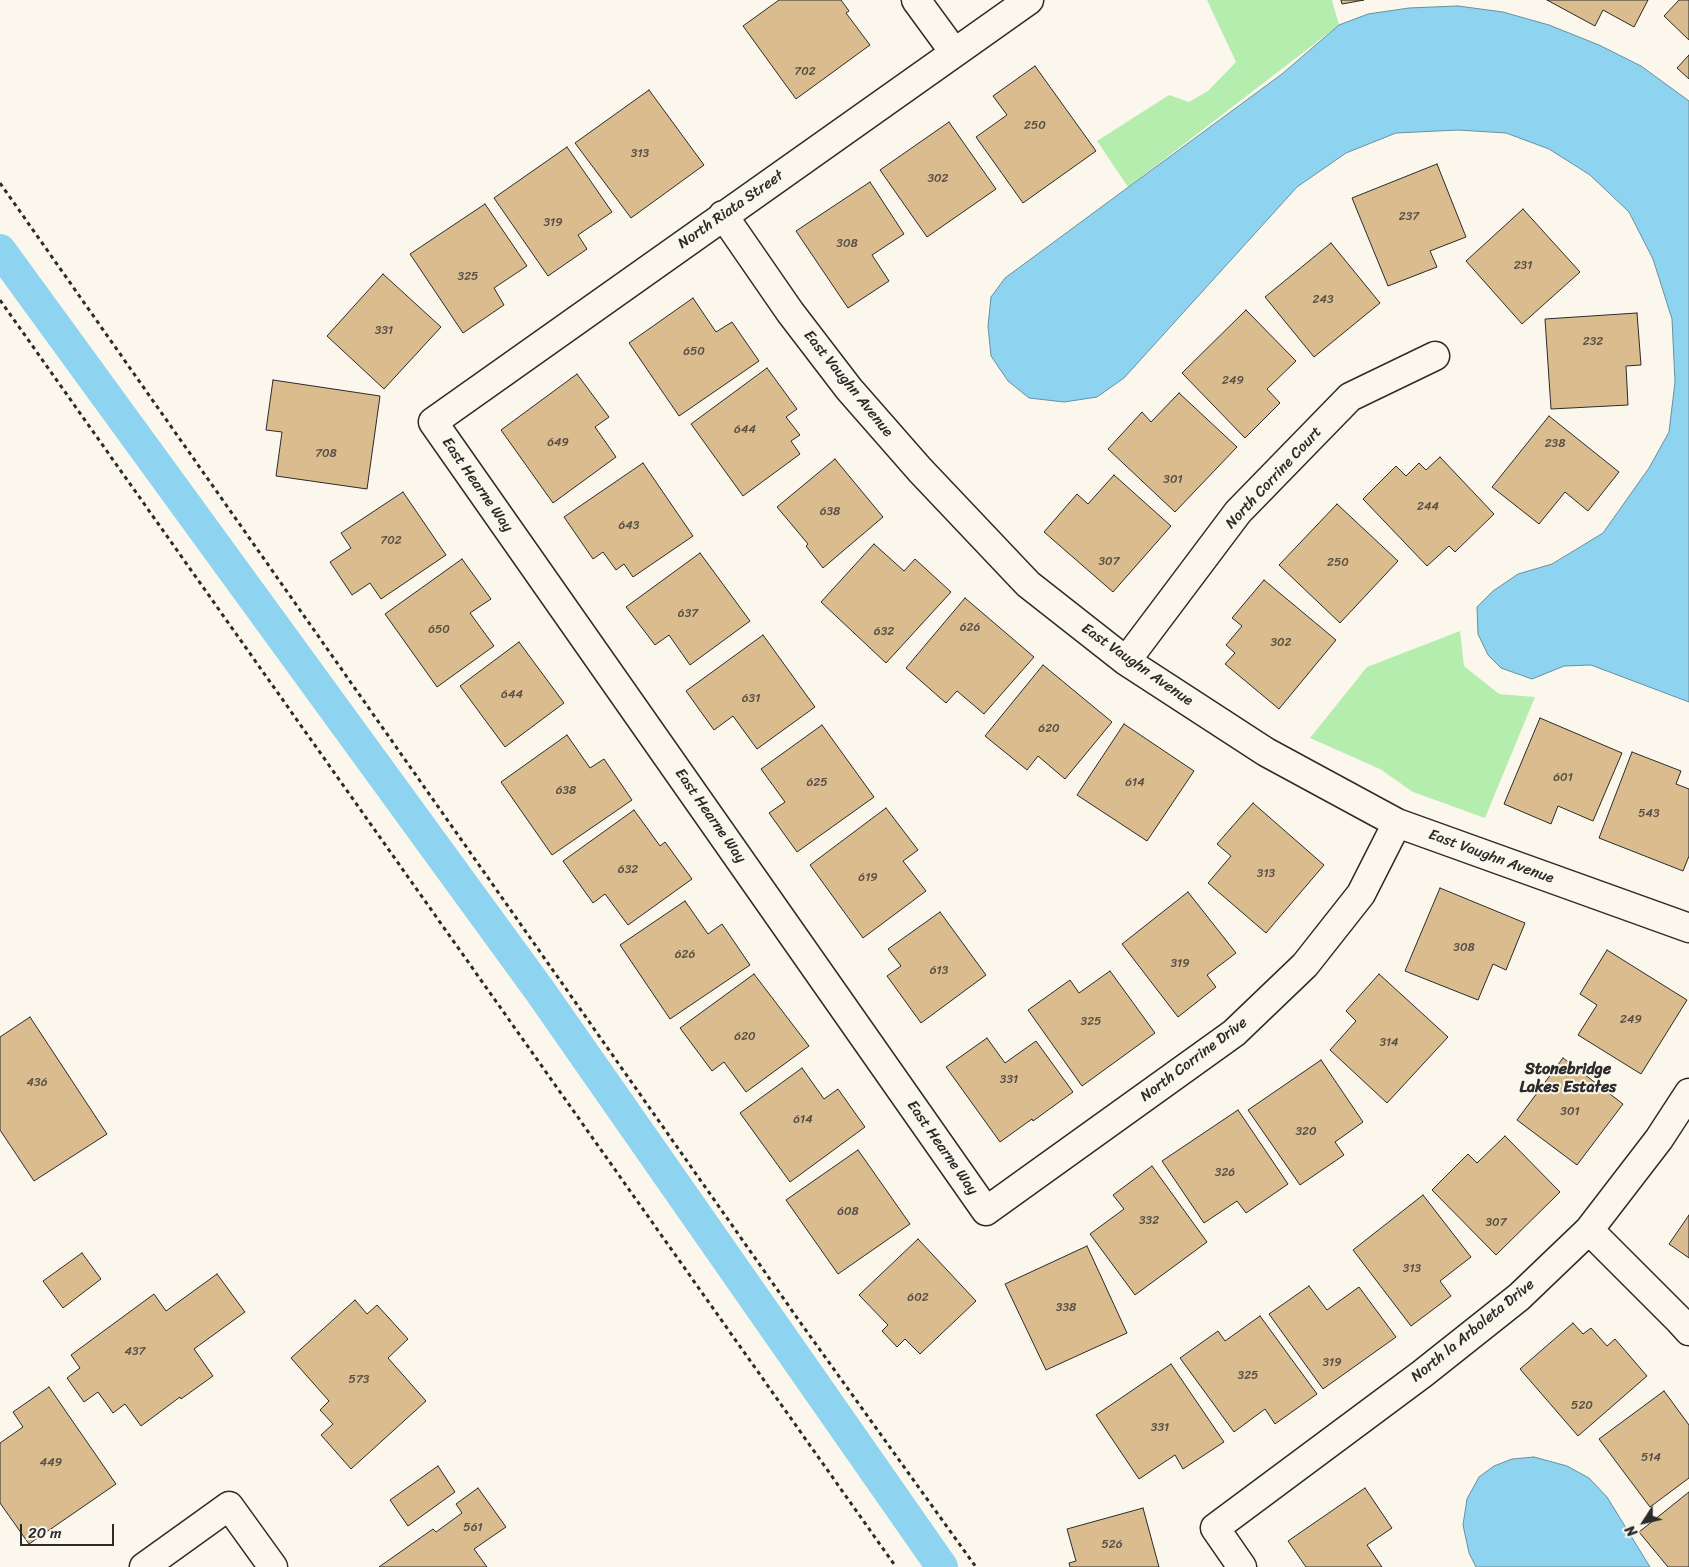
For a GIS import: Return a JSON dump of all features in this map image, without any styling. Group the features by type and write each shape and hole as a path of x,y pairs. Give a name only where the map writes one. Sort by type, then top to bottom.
{"street":[{"path":"916,0 954,52"},
{"name":"North Riata Street","path":"433,422 1029,0"},
{"name":"East Vaughn Avenue","path":"723,215 790,312 848,390 920,470 1028,584 1126,662 1266,752 1398,822 1689,928"},
{"name":"North Corrine Court","path":"1126,662 1238,512 1350,397 1435,356"},
{"name":"East Hearne Way","path":"433,422 986,1211"},
{"name":"North Corrine Drive","path":"986,1211 1234,1033 1305,965 1360,894 1398,822"},
{"name":"North la Arboleta Drive","path":"1242,1567 1215,1528 1422,1374 1519,1297 1588,1230 1659,1139 1689,1093"},
{"path":"1588,1230 1689,1331"},
{"path":"144,1567 229,1506 273,1567"}],"path":[{"path":"0,183 794,1314 976,1567"},
{"path":"0,300 896,1567"}],"green space":[{"path":"1207,0 1332,0 1339,25 1128,187 1097,141 1169,95 1189,102 1208,91 1236,62"},
{"path":"1460,631 1464,666 1499,694 1535,697 1485,818 1413,792 1380,769 1310,738 1367,667"}],"water":[{"path":"1458,6 1503,12 1549,25 1599,45 1641,66 1689,101 1689,702 1591,665 1564,666 1532,679 1501,668 1488,655 1478,634 1477,607 1493,591 1518,574 1552,564 1603,533 1649,468 1669,432 1675,382 1672,319 1653,259 1629,212 1590,175 1549,149 1506,133 1458,130 1396,133 1346,153 1297,187 1124,378 1097,397 1064,402 1029,398 1008,381 991,356 988,326 991,297 1005,278 1282,74 1339,25 1368,14 1409,8"},
{"path":"1534,1457 1567,1466 1589,1478 1607,1497 1650,1567 1476,1567 1469,1553 1463,1525 1467,1499 1479,1477 1494,1466 1512,1459"}],"building":[{"path":"779,0 841,0 849,11 846,13 870,45 796,99 743,26"},
{"path":"1341,0 1364,0 1342,4"},
{"path":"1547,0 1648,0 1634,27 1603,10 1595,26"},
{"path":"1679,0 1689,0 1689,40 1664,16"},
{"path":"1689,55 1689,79 1677,68"},
{"path":"1035,66 1096,151 1023,203 976,137 1007,115 993,96"},
{"path":"649,90 704,165 631,218 575,143"},
{"path":"949,122 996,189 927,237 880,170"},
{"path":"567,147 612,212 578,235 587,249 548,276 494,198"},
{"path":"1437,164 1466,237 1430,251 1437,267 1388,286 1352,198"},
{"path":"870,182 904,234 872,255 889,281 848,308 796,231"},
{"path":"485,204 527,266 494,288 504,305 463,333 410,254"},
{"path":"1523,209 1580,272 1522,324 1466,261"},
{"path":"1331,243 1380,303 1314,357 1265,297"},
{"path":"383,274 441,327 384,389 327,336"},
{"path":"693,298 716,332 732,322 759,361 679,416 629,343"},
{"path":"1246,310 1296,361 1267,389 1280,403 1245,438 1182,373"},
{"path":"1637,313 1641,365 1626,366 1628,405 1551,409 1545,319"},
{"path":"767,368 797,409 786,417 800,435 791,441 800,454 743,496 691,424"},
{"path":"577,374 609,417 595,427 616,457 553,503 501,430"},
{"path":"273,380 380,396 367,489 276,476 282,432 266,430"},
{"path":"1179,393 1237,447 1175,512 1108,449 1142,412 1151,422"},
{"path":"1549,416 1619,472 1588,511 1565,492 1539,524 1492,487"},
{"path":"1440,457 1494,514 1455,552 1449,546 1427,566 1363,499 1396,466 1406,476 1419,463 1426,470"},
{"path":"835,459 883,517 823,568 806,546 808,544 777,507"},
{"path":"643,463 693,536 633,577 624,564 616,570 603,552 593,559 564,517"},
{"path":"1114,475 1171,526 1113,592 1044,532 1077,494 1088,504"},
{"path":"403,492 446,555 381,599 370,583 352,595 330,562 351,548 341,533"},
{"path":"1337,504 1398,561 1340,623 1279,565"},
{"path":"874,544 904,571 915,559 951,592 886,663 821,602"},
{"path":"700,553 750,621 690,665 669,635 655,645 626,607"},
{"path":"462,559 491,599 470,613 494,646 437,687 385,614"},
{"path":"1264,580 1336,640 1279,709 1225,664 1235,653 1226,645 1242,626 1232,618"},
{"path":"965,598 1034,657 984,714 957,691 946,703 906,668"},
{"path":"763,635 815,707 757,749 733,716 714,730 686,691"},
{"path":"519,642 564,703 505,747 460,686"},
{"path":"1043,665 1112,722 1065,779 1038,756 1027,770 985,736"},
{"path":"1540,718 1622,753 1593,821 1558,806 1551,824 1504,804"},
{"path":"1124,724 1194,771 1147,841 1077,795"},
{"path":"822,725 874,797 797,852 769,813 785,802 761,769"},
{"path":"567,735 590,768 604,759 632,800 552,855 501,782"},
{"path":"1632,752 1681,771 1676,784 1689,789 1689,856 1683,871 1599,838"},
{"path":"1253,803 1324,865 1266,933 1208,883 1231,856 1217,844"},
{"path":"886,808 918,850 903,861 926,891 863,938 810,865"},
{"path":"634,810 660,846 665,842 692,879 628,925 605,894 593,903 563,861"},
{"path":"1440,888 1525,923 1506,970 1493,964 1478,1000 1405,971"},
{"path":"1188,892 1236,953 1207,975 1216,987 1178,1017 1122,944"},
{"path":"685,901 708,934 722,924 750,965 670,1019 620,945"},
{"path":"940,912 986,975 921,1023 887,976 901,966 888,949"},
{"path":"1607,950 1687,1000 1641,1074 1578,1035 1597,1005 1580,994"},
{"path":"1110,971 1155,1033 1082,1086 1028,1010 1070,980 1079,993"},
{"path":"754,974 809,1046 746,1092 724,1062 712,1071 680,1028"},
{"path":"1379,974 1448,1037 1387,1103 1330,1050 1356,1021 1346,1011"},
{"path":"30,1017 107,1134 34,1181 0,1130 0,1037"},
{"path":"987,1038 1005,1063 1036,1041 1073,1092 1000,1142 946,1067"},
{"path":"1563,1058 1623,1104 1577,1165 1517,1120"},
{"path":"1321,1060 1363,1122 1335,1142 1344,1155 1300,1185 1248,1110"},
{"path":"802,1068 824,1099 838,1089 865,1127 790,1182 740,1113"},
{"path":"1238,1110 1288,1184 1246,1213 1237,1201 1204,1223 1162,1161"},
{"path":"1505,1136 1560,1192 1496,1255 1432,1190 1468,1154 1477,1163"},
{"path":"858,1150 910,1224 838,1274 786,1200"},
{"path":"1152,1166 1207,1242 1135,1295 1090,1234 1124,1209 1113,1195"},
{"path":"1423,1195 1471,1257 1440,1281 1451,1296 1411,1326 1353,1250"},
{"path":"1689,1215 1689,1258 1669,1244"},
{"path":"918,1239 976,1301 920,1354 905,1339 897,1347 882,1331 888,1325 859,1295"},
{"path":"1087,1246 1127,1333 1046,1370 1005,1284"},
{"path":"82,1253 101,1279 63,1308 43,1281"},
{"path":"217,1274 245,1312 194,1349 213,1376 181,1399 180,1397 141,1426 125,1404 113,1413 98,1392 84,1402 67,1378 80,1368 71,1355 154,1294 166,1311"},
{"path":"1309,1286 1327,1310 1359,1287 1396,1337 1323,1389 1269,1314"},
{"path":"355,1300 367,1314 377,1305 408,1339 388,1358 426,1401 351,1469 321,1435 333,1424 320,1410 329,1401 291,1358"},
{"path":"1260,1316 1317,1394 1275,1424 1265,1409 1234,1432 1180,1358 1218,1331 1225,1341"},
{"path":"1573,1323 1583,1334 1591,1328 1607,1346 1615,1339 1647,1376 1578,1436 1520,1369"},
{"path":"1171,1364 1224,1442 1183,1469 1175,1455 1139,1479 1096,1415"},
{"path":"49,1387 116,1484 29,1544 0,1503 0,1443 23,1427 13,1412"},
{"path":"1664,1391 1689,1425 1689,1478 1650,1507 1599,1439"},
{"path":"438,1466 455,1492 408,1526 390,1500"},
{"path":"478,1488 506,1527 474,1549 487,1567 379,1567 433,1529 436,1532 462,1513 456,1504"},
{"path":"1365,1488 1392,1528 1367,1545 1382,1567 1306,1567 1288,1541"},
{"path":"1689,1492 1689,1567 1668,1567 1639,1532"},
{"path":"1143,1508 1159,1567 1070,1567 1069,1563 1076,1561 1067,1529"}],"waterway":[{"path":"0,250 540,991 942,1567"}],"district":[{"name":"Stonebridge Lakes Estates","path":"1568,1079"}]}
